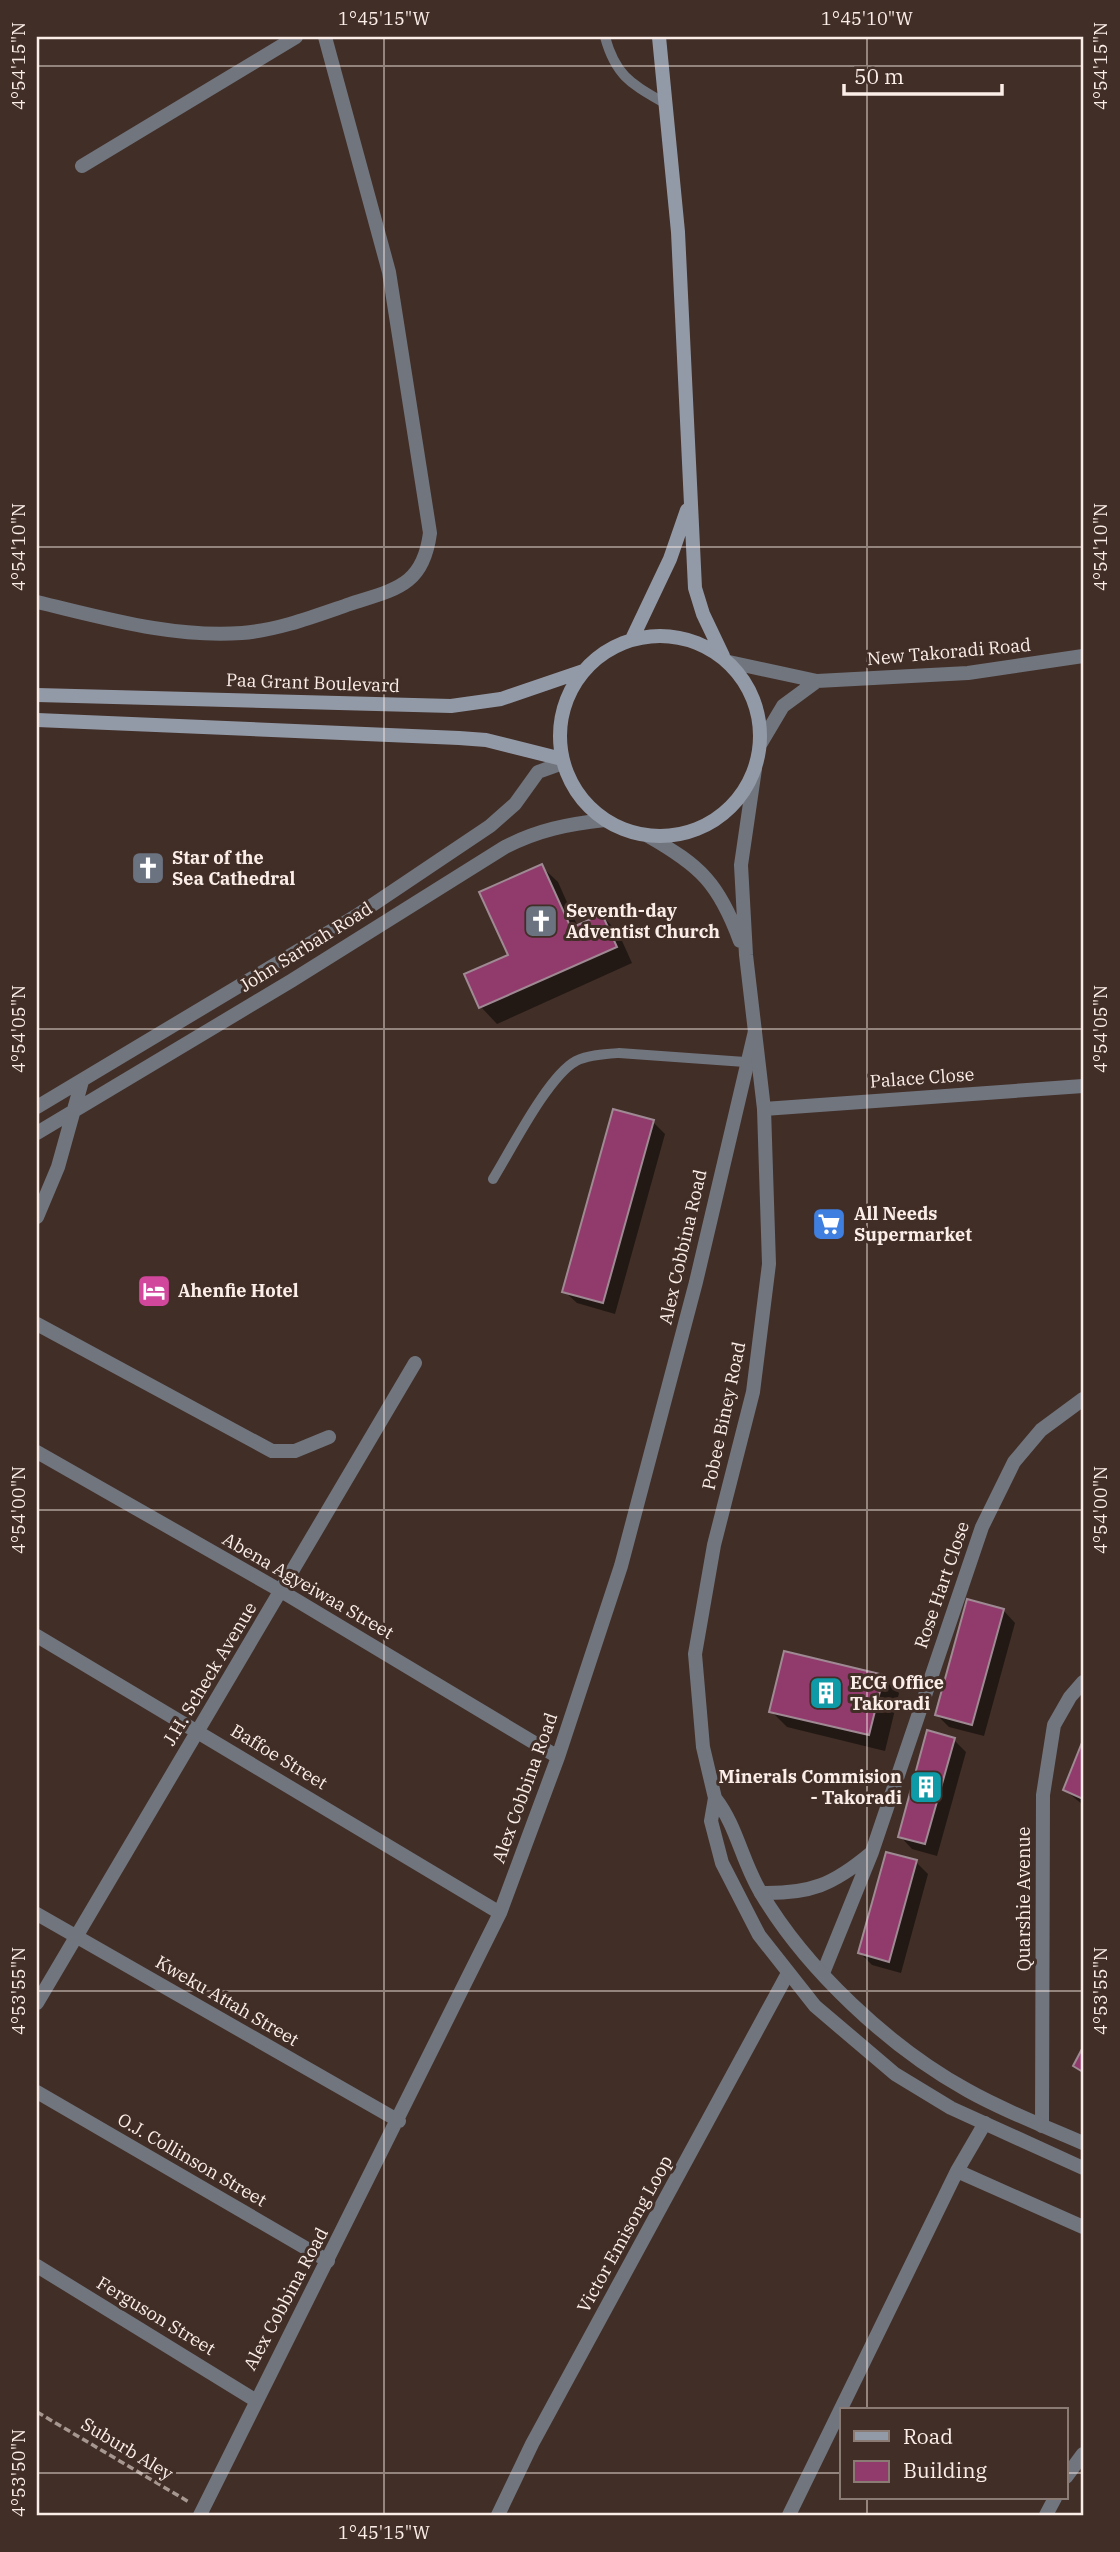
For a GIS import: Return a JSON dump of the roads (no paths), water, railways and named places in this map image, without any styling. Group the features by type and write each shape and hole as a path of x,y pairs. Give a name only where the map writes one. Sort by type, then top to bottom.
{"main road":[{"path":"659,37 678,232 695,588 703,614 726,660 754,699 760,721 761,743 755,769 746,790 713,821 682,833 648,835 626,830 605,820 586,804 572,785 562,761 559,735 562,712 570,690 583,671 597,657 632,639 656,636 680,637 703,645 726,660"},
{"path":"632,639 680,535 691,495"},
{"name":"Paa Grant Boulevard","path":"37,695 451,706 501,699 583,671"},
{"path":"37,720 486,740 562,761"}],"street":[{"path":"82,166 296,37"},
{"path":"37,602 157,630 197,634 244,633 296,623 397,588 415,577 427,557 430,533 389,272 326,37"},
{"name":"New Takoradi Road","path":"726,660 817,681 968,673 1083,656"},
{"path":"761,743 783,706 817,681"},
{"name":"John Sarbah Road","path":"37,1107 356,916 490,826 515,804 538,772 562,761"},
{"path":"746,955 741,865 755,769"},
{"name":"John Sarbah Road","path":"37,1133 505,847 560,824 605,820"},
{"path":"648,835 681,854 718,890 746,955"},
{"name":"Pobee Biney Road","path":"746,955 764,1109 768,1264 763,1322 752,1392 714,1545 695,1654 703,1747 715,1798 711,1821 722,1863 760,1934 815,2006 895,2074 951,2108 1083,2168"},
{"name":"Alex Cobbina Road","path":"202,2513 255,2400 399,2121 500,1913 558,1757 621,1566 695,1282 745,1062 756,1026"},
{"path":"37,1217 58,1167 76,1111 82,1081"},
{"name":"Palace Close","path":"764,1109 1083,1086"},
{"path":"37,1324 272,1451 295,1451 329,1437"},
{"name":"J.H. Scheck Avenue","path":"37,2003 415,1363"},
{"name":"Rose Hart Close","path":"823,1973 872,1852 982,1527 1014,1462 1041,1430 1083,1399"},
{"name":"Abena Agyeiwaa Street","path":"37,1452 281,1591 558,1757"},
{"name":"Baffoe Street","path":"37,1636 199,1730 500,1913"},
{"name":"Quarshie Avenue","path":"1042,2126 1043,1795 1054,1725 1070,1697 1083,1682"},
{"name":"Pobee Biney Road","path":"715,1798 729,1815 761,1893 807,1957 823,1973 904,2047 964,2089 1083,2143"},
{"path":"761,1893 794,1894 824,1886 847,1873 872,1852"},
{"name":"Kweku Attah Street","path":"37,1914 399,2121"},
{"name":"Victor Emisong Loop","path":"498,2515 533,2444 788,1973"},
{"name":"O.J. Collinson Street","path":"37,2092 328,2261"},
{"path":"841,2408 957,2171 985,2123"},
{"path":"957,2171 1083,2227"},
{"name":"Ferguson Street","path":"37,2266 255,2400"},
{"path":"789,2515 840,2411"},
{"path":"1068,2474 1083,2455"}],"lane":[{"path":"605,37 617,68 626,80 666,104"},
{"path":"493,1179 556,1079 576,1062 601,1054 619,1053 745,1062"}],"place":[{"name":"Star of the Sea Cathedral","path":"148,868"},
{"name":"Seventh-day Adventist Church","path":"541,921"},
{"name":"All Needs Supermarket","path":"829,1224"},
{"name":"Ahenfie Hotel","path":"154,1291"},
{"name":"ECG Office Takoradi","path":"826,1693"},
{"name":"Minerals Commision - Takoradi","path":"926,1787"}]}
